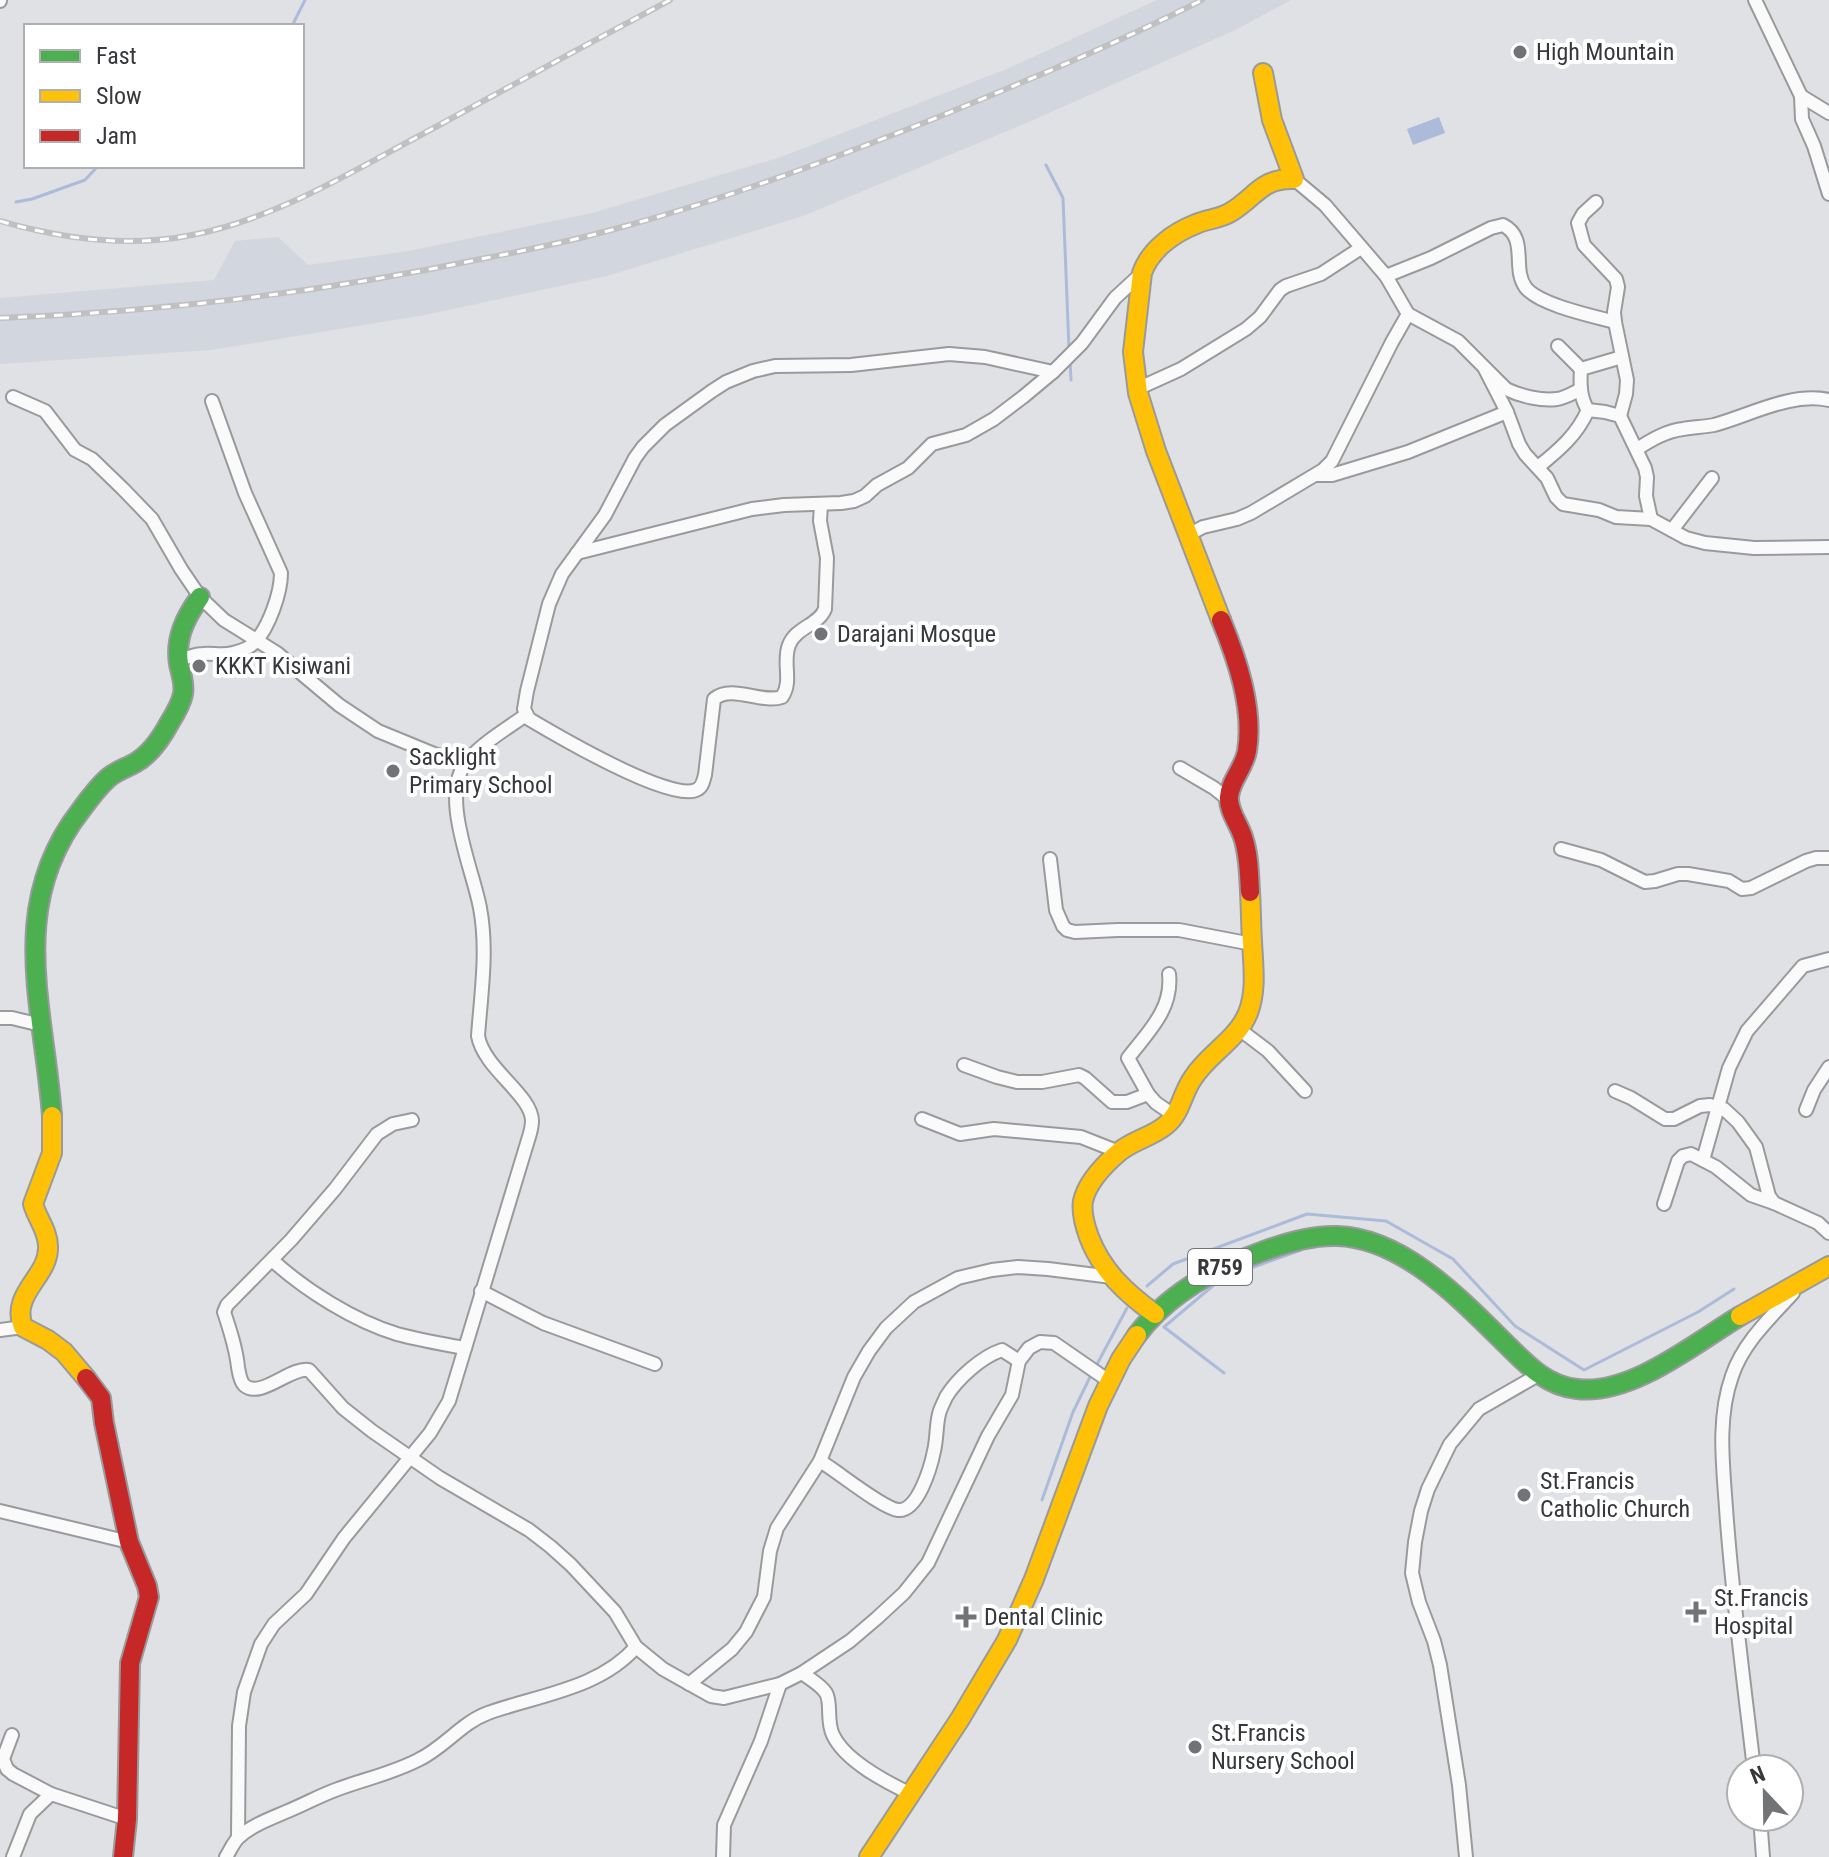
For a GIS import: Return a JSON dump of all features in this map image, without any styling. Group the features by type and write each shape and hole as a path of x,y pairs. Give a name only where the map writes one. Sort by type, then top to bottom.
{"street":[{"path":"1755,0 1801,96 1802,119 1829,194"},
{"path":"1263,73 1272,120 1294,179 1325,205 1386,276 1408,314 1452,336 1506,389 1516,394 1559,399 1581,389"},
{"path":"1801,96 1829,113"},
{"path":"1229,800 1231,788 1246,757 1245,702 1236,661 1154,447 1137,389 1133,343 1142,273 1149,258 1195,225 1229,214 1271,179 1294,179"},
{"path":"1596,202 1578,223 1584,245 1616,279 1618,287 1614,312 1628,387 1620,416"},
{"path":"1386,276 1503,225 1517,238 1521,279 1537,297 1615,322"},
{"path":"1137,389 1181,369 1246,329 1286,286 1321,274 1361,248"},
{"path":"577,553 752,509 854,501 865,496 877,485 908,468 932,444 966,435 994,419 1053,372 1082,343 1115,298 1142,273"},
{"path":"1186,536 1203,527 1251,513 1317,475 1332,461 1408,314"},
{"path":"1538,467 1570,440 1583,423 1588,410 1581,389 1581,369 1558,346"},
{"path":"821,504 820,521 827,558 824,614 803,628 791,641 787,652 787,686 782,697 720,694 714,699 705,775 698,789 682,791 658,785 572,744 526,715 527,691 556,585 605,515 643,447 665,425 712,391 753,371 775,366 851,365 949,354 985,357 1053,372"},
{"path":"1581,369 1622,357"},
{"path":"1485,369 1519,444 1547,478 1563,504 1599,510 1616,517 1651,519 1686,538 1729,547 1829,547"},
{"path":"13,397 45,411 75,450 92,459 152,519 200,597 224,620 295,667 339,705 378,731 434,754 466,762"},
{"path":"1637,449 1669,432 1710,426 1787,402 1817,398 1829,400"},
{"path":"179,660 195,655 233,654 252,645 275,604 281,581 281,573 245,493 212,401"},
{"path":"1588,410 1620,416 1645,468 1651,519"},
{"path":"1317,475 1332,475 1408,452 1507,412"},
{"path":"1672,530 1712,478"},
{"path":"23,1327 18,1316 20,1305 48,1250 48,1239 33,1204 52,1151 49,1077 35,964 38,908 46,873 60,840 76,814 110,776 137,762 154,745 183,696 179,637 187,613 200,597"},
{"path":"238,1837 239,1726 244,1692 261,1644 274,1624 306,1594 344,1538 430,1433 449,1401 528,1140 532,1119 528,1107 489,1062 480,1046 483,928 456,810 458,779 466,762 492,738 526,715"},
{"path":"1155,1314 1112,1277 1085,1226 1083,1203 1097,1177 1119,1152 1157,1132 1175,1116 1190,1081 1239,1029 1248,1015 1254,981 1253,920 1244,839 1229,800 1180,768"},
{"path":"1561,849 1601,860 1645,882 1688,874 1729,881 1742,889 1751,888 1806,861 1829,858"},
{"path":"1050,859 1056,910 1067,930 1179,930 1252,944"},
{"path":"1703,1160 1729,1068 1747,1031 1803,966 1829,959"},
{"path":"1169,974 1170,984 1163,1011 1128,1058 1148,1094 1175,1116"},
{"path":"0,1018 41,1025"},
{"path":"1239,1029 1268,1051 1305,1091"},
{"path":"964,1065 1017,1082 1042,1082 1079,1075 1112,1102 1127,1102 1148,1094"},
{"path":"1806,1110 1829,1067"},
{"path":"1615,1091 1665,1119 1674,1119 1700,1106 1710,1105 1730,1114 1756,1147 1769,1196 1774,1203"},
{"path":"922,1119 960,1134 994,1129 1081,1137 1119,1152"},
{"path":"412,1120 393,1124 377,1134 335,1189 225,1309 242,1384 256,1389 306,1369 343,1408 372,1431 440,1478 529,1530 551,1547 615,1612 636,1647 663,1669 711,1696 724,1698 780,1684 802,1673 850,1641 904,1593 928,1563 988,1436 1012,1395 1019,1361 1034,1344 1054,1343 1109,1381"},
{"path":"1664,1204 1678,1161 1691,1154 1716,1167 1751,1195 1818,1223 1829,1233"},
{"name":"R759","path":"869,1857 998,1659 1038,1567 1100,1398 1118,1360 1138,1332 1181,1290 1220,1267 1286,1242 1315,1236 1344,1236 1371,1241 1418,1266 1538,1375 1564,1387 1589,1390 1618,1385 1657,1366 1829,1266"},
{"path":"272,1260 308,1289 380,1328 465,1348"},
{"path":"689,1684 732,1649 746,1632 764,1597 770,1551 777,1528 820,1461 854,1377 886,1328 914,1302 958,1278 992,1270 1018,1267 1112,1277"},
{"path":"1752,1753 1729,1549 1722,1421 1732,1374 1746,1346 1806,1279"},
{"path":"481,1291 543,1323 655,1364"},
{"path":"0,1330 23,1327 48,1340 64,1352 101,1398 129,1542 147,1586 147,1608 130,1663 127,1819 123,1857"},
{"path":"820,1461 885,1505 897,1510 904,1509 911,1505 925,1480 934,1453 939,1414 947,1395 994,1353 1002,1350 1019,1361"},
{"path":"1466,1857 1459,1785 1440,1665 1412,1573 1415,1542 1428,1489 1450,1444 1479,1409 1538,1375"},
{"path":"0,1511 129,1542"},
{"path":"226,1857 238,1837 270,1819 335,1790 419,1760 438,1749 469,1722 487,1713 552,1695 610,1669 636,1647"},
{"path":"802,1673 829,1698 828,1719 837,1743 852,1758 911,1794"},
{"path":"723,1857 724,1825 761,1741 780,1684"},
{"path":"12,1735 3,1759 7,1769 51,1794 127,1819"},
{"path":"13,1857 30,1814 51,1794"},
{"path":"1761,1833 1763,1857"}],"shaded area":[{"path":"1157,0 1291,0 1235,30 1031,121 803,216 607,276 425,315 211,350 0,364 0,298 214,280 235,241 278,237 308,265 409,251 592,213 781,157 1009,68"}],"water":[{"path":"1439,117 1445,133 1413,145 1407,129"}],"waterway":[{"path":"293,24 305,0"},
{"path":"1046,165 1063,198 1069,349"},
{"path":"16,202 85,180 96,168"},
{"path":"1070,360 1071,380"},
{"path":"1147,1286 1173,1264 1307,1214 1386,1221 1453,1259 1515,1326 1584,1370 1698,1312 1734,1289"},
{"path":"1224,1373 1164,1327 1221,1279 1301,1250"},
{"path":"1095,1368 1127,1308"},
{"path":"1042,1500 1073,1412 1091,1375"}],"railway":[{"path":"0,221 47,233 119,241 168,239 222,228 281,207 337,180 670,0"},
{"path":"0,318 121,311 302,291 421,271 605,232 738,192 888,137 1065,64 1202,0"}],"traffic: fast":[{"path":"52,1116 35,958 37,920 44,883 58,846 90,797 111,776 151,750 176,712 183,690 178,655 180,637 200,597"},
{"path":"1137,1335 1177,1295 1209,1275 1279,1246 1327,1236 1362,1239 1408,1260 1451,1292 1530,1367 1566,1387 1598,1389 1640,1376 1683,1353 1740,1316"}],"traffic: slow":[{"path":"1221,620 1156,451 1138,393 1133,352 1142,273 1157,250 1187,228 1231,212 1266,185 1294,179 1272,120 1263,73"},
{"path":"1155,1314 1108,1271 1094,1249 1086,1228 1083,1201 1092,1181 1114,1157 1171,1120 1199,1069 1243,1023 1251,1004 1254,968 1250,892"},
{"path":"52,1116 52,1153 33,1204 46,1235 47,1257 26,1294 20,1315 23,1327 64,1352 86,1378"},
{"path":"1740,1316 1829,1266"},
{"path":"869,1857 960,1719 1007,1640 1034,1579 1098,1406 1121,1359 1137,1335"}],"traffic: jam":[{"path":"1221,620 1238,667 1248,718 1247,751 1229,797 1245,844 1250,892"},
{"path":"86,1378 101,1398 129,1542 149,1597 130,1663 127,1819 123,1857"}],"place":[{"name":"High Mountain","path":"1520,52"},
{"name":"Darajani Mosque","path":"821,634"},
{"name":"KKKT Kisiwani","path":"199,666"},
{"name":"Sacklight Primary School","path":"393,771"},
{"name":"St.Francis Catholic Church","path":"1524,1495"},
{"name":"St.Francis Hospital","path":"1696,1612"},
{"name":"Dental Clinic","path":"966,1617"},
{"name":"St.Francis Nursery School","path":"1195,1747"}]}
